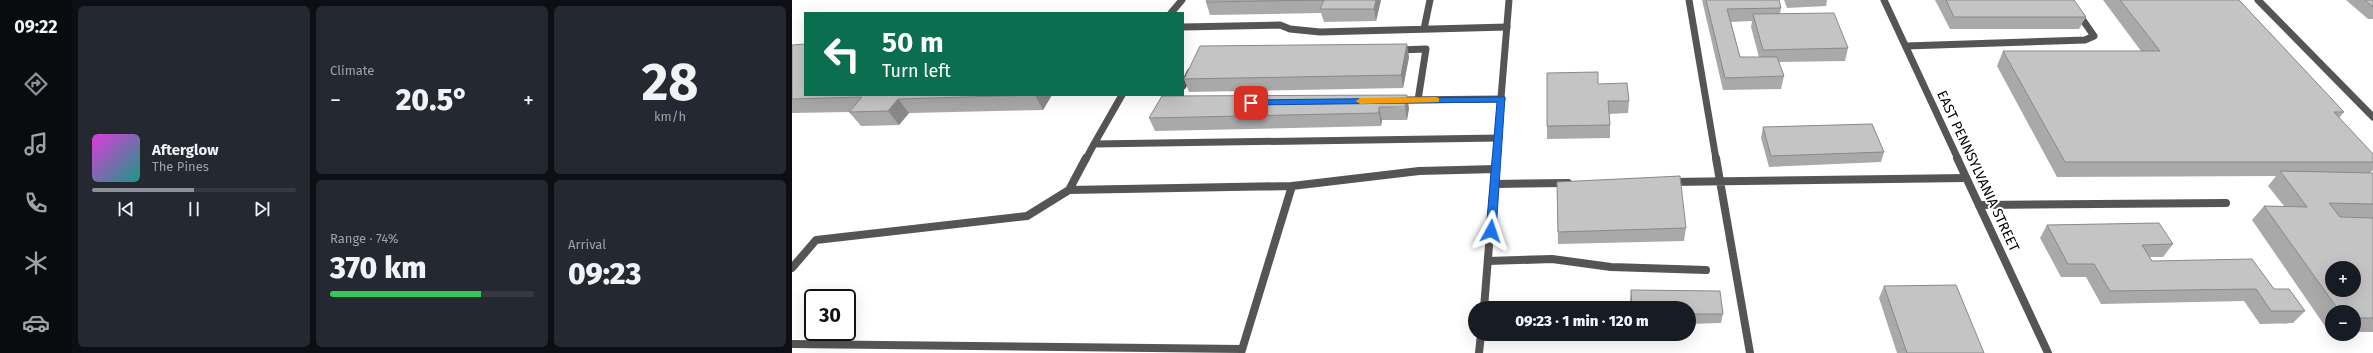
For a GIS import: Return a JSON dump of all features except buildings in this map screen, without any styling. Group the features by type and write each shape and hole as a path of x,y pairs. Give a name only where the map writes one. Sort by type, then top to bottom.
{"street":[{"path":"1173,12 1182,0"},
{"path":"1424,29 1430,0"},
{"path":"1485,301 1509,0"},
{"path":"1689,0 1750,353"},
{"name":"EAST PENNSYLVANIA STREET","path":"1884,0 2048,353"},
{"path":"1906,46 2085,40 2094,36 2069,0"},
{"path":"2258,0 2373,118"},
{"path":"1184,27 1280,25 1290,29 1320,32 1507,27"},
{"path":"1387,50 1426,49 1418,100"},
{"path":"1184,84 1193,66"},
{"path":"1070,190 1121,96"},
{"path":"1387,101 1502,99"},
{"path":"1094,144 1499,138"},
{"path":"792,268 816,240 1027,216 1070,190 1292,186 1419,171 1496,170"},
{"path":"1666,182 1966,178"},
{"path":"1495,184 1580,183"},
{"path":"792,344 1241,351 1292,186"},
{"path":"1979,205 2226,203"},
{"path":"1488,261 1552,259 1611,267 1706,270"},
{"path":"1479,353 1480,341"}],"slow traffic":[{"path":"1360,101 1436,100"}],"route":[{"path":"1251,103 1502,99 1491,231"}]}
